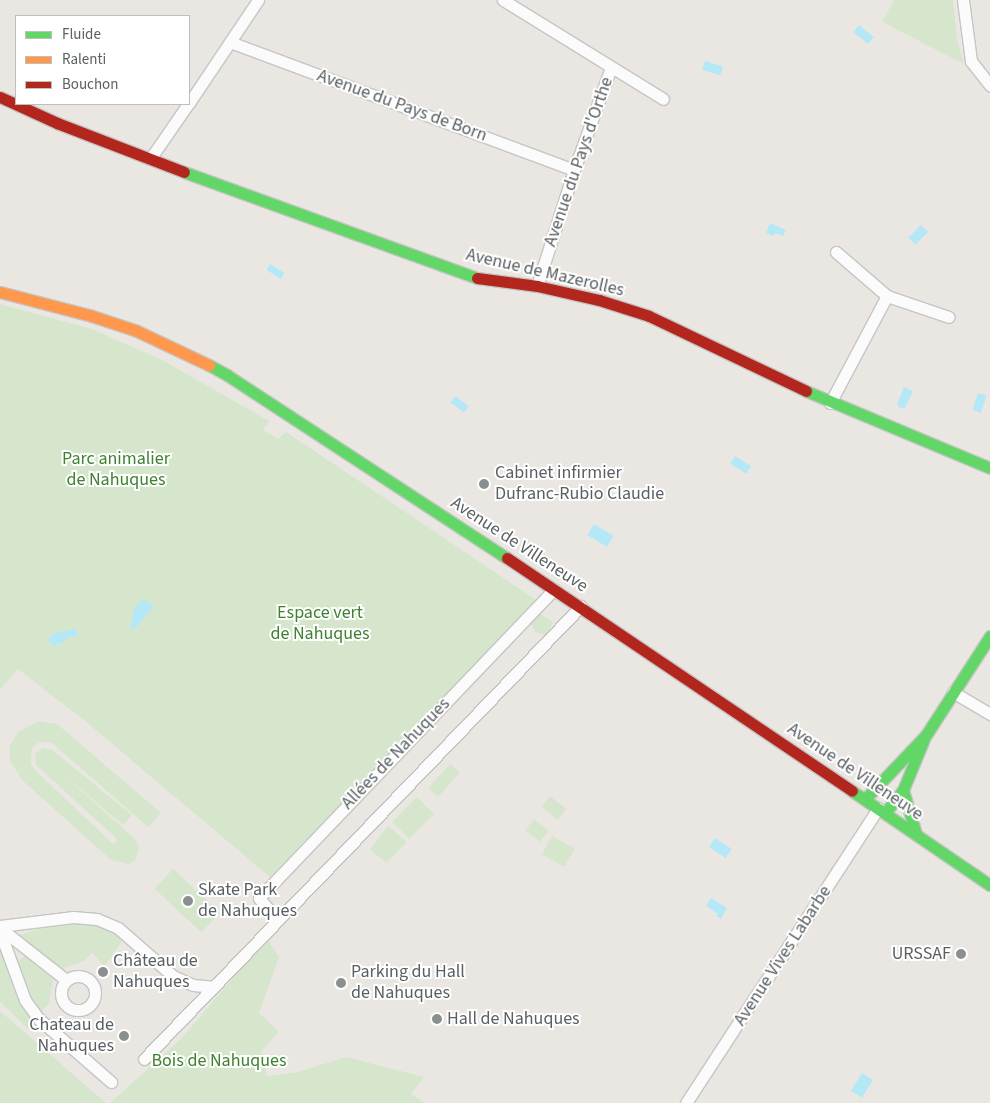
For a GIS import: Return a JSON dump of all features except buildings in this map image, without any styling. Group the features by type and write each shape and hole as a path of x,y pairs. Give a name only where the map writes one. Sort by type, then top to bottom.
{"street":[{"path":"190,100 258,0"},
{"path":"503,0 663,99"},
{"path":"963,0 971,61 990,85"},
{"name":"Avenue du Pays de Born","path":"230,42 574,170"},
{"name":"Avenue du Pays d'Orthe","path":"537,286 574,170 611,67"},
{"name":"Avenue de Mazerolles","path":"0,97 15,104"},
{"name":"Avenue de Mazerolles","path":"18,105 57,123 150,159 475,278 537,286 599,300 649,316 830,404 990,468"},
{"path":"150,159 187,105"},
{"path":"836,252 887,296 949,316"},
{"name":"Avenue de Villeneuve","path":"0,292 92,316 176,348 227,375 580,606 990,885"},
{"path":"830,404 887,296"},
{"name":"Allées de Nahuques","path":"278,920 258,898 554,589"},
{"name":"Allées de Nahuques","path":"144,1059 580,606"},
{"path":"864,799 926,736 990,636"},
{"path":"954,692 990,714"},
{"path":"881,810 903,790 920,755 926,736"},
{"path":"903,790 916,834"},
{"name":"Avenue Vives Labarbe","path":"686,1103 881,810"},
{"path":"0,927 73,917 97,919 118,928 173,976 194,985 214,987"},
{"path":"0,927 66,980"},
{"path":"0,932 25,1000 40,1019 110,1082"}],"green space":[{"path":"894,0 953,0 957,40 964,64 882,22"},
{"path":"0,304 92,329 162,360 269,421 263,430 278,439 286,432 538,601 270,877 85,721 18,669 0,689"},
{"path":"541,614 553,622 547,636 535,632 531,623 535,615"},
{"path":"40,721 57,724 161,813 148,827 51,742 38,743 32,748 31,764 37,772 113,844 117,842 116,838 36,765 35,753 44,748 52,750 132,815 123,825 57,769 134,838 139,846 136,860 129,864 111,860 23,781 10,761 10,746 18,732"},
{"path":"450,764 460,773 438,796 429,788"},
{"path":"550,796 566,809 558,820 541,807"},
{"path":"417,797 434,814 409,839 392,822"},
{"path":"534,819 549,831 540,842 525,830"},
{"path":"388,826 407,842 386,863 370,849"},
{"path":"552,836 575,849 565,867 542,854"},
{"name":"Skate Park de Nahuques","path":"173,869 220,913 201,932 155,889"},
{"path":"88,921 106,927 122,941 105,966 92,953 84,961 58,970 18,936 59,922"},
{"name":"Bois de Nahuques","path":"267,938 279,957 259,1013 279,1032 261,1051 267,1076 298,1072 346,1057 424,1077 411,1094 425,1103 110,1103 181,1039"},
{"path":"0,949 14,990 34,1022 28,1029 0,1002"},
{"path":"26,954 53,979 49,1003 39,1014 28,999 14,966"},
{"path":"0,1011 106,1103 0,1103"}],"water":[{"path":"859,25 874,37 868,44 853,32"},
{"path":"705,61 723,67 720,75 702,70"},
{"path":"770,223 786,230 783,236 775,233 773,236 766,233"},
{"path":"921,225 928,232 915,245 908,238"},
{"path":"270,264 285,273 281,279 266,270"},
{"path":"904,387 913,391 905,408 900,408 897,404"},
{"path":"978,393 987,396 981,413 972,410"},
{"path":"455,396 469,406 464,412 450,402"},
{"path":"735,456 751,466 746,474 730,464"},
{"path":"594,524 614,536 607,547 587,535"},
{"path":"145,600 153,605 152,608 135,629 130,628 134,609 140,601"},
{"path":"75,629 78,632 76,637 68,637 64,642 58,643 54,647 48,639 55,633"},
{"path":"715,838 732,849 726,858 709,847"},
{"path":"711,898 727,908 721,919 716,916 718,914 706,906"},
{"path":"862,1073 873,1080 862,1098 851,1091"}],"traffic: fast":[{"path":"184,172 477,278"},
{"path":"209,365 507,558"},
{"path":"806,391 990,468"},
{"path":"865,799 926,735 990,636"},
{"path":"885,813 903,790 924,739"},
{"path":"903,790 916,834"},
{"path":"852,791 990,885"}],"traffic: slow":[{"path":"0,292 92,316 137,331 209,365"}],"traffic: jam":[{"path":"0,97 15,104"},
{"path":"18,105 57,123 184,172"},
{"path":"477,278 537,286 599,300 649,316 806,391"},
{"path":"507,558 852,791"}],"place":[{"name":"Cabinet infirmier Dufranc-Rubio Claudie","path":"484,484"},
{"name":"Skate Park de Nahuques","path":"188,901"},
{"name":"URSSAF","path":"961,954"},
{"name":"Château de Nahuques","path":"103,972"},
{"name":"Parking du Hall de Nahuques","path":"341,983"},
{"name":"Hall de Nahuques","path":"437,1019"},
{"name":"Chateau de Nahuques","path":"124,1036"}],"park label":[{"name":"Parc animalier de Nahuques","path":"116,470"},
{"name":"Espace vert de Nahuques","path":"320,624"}]}
